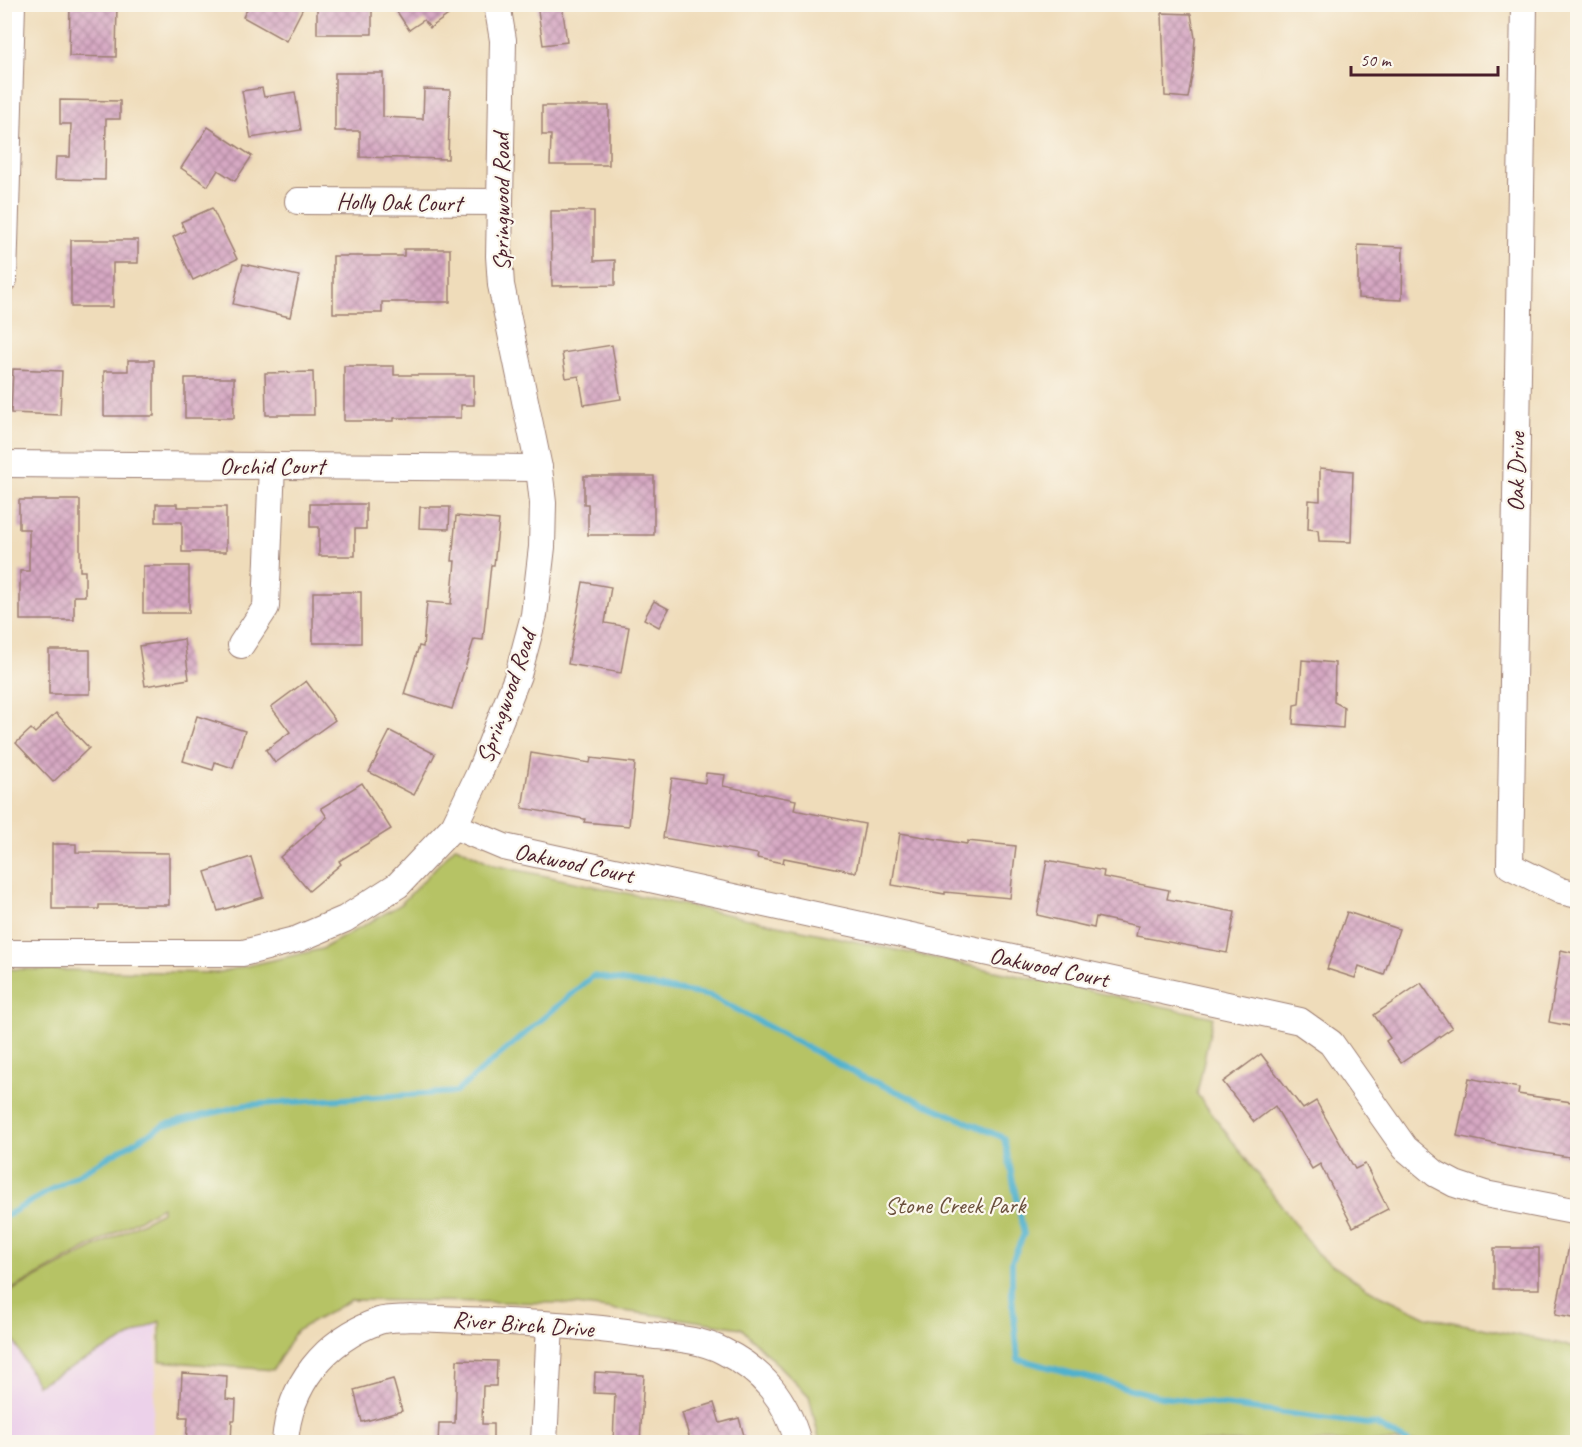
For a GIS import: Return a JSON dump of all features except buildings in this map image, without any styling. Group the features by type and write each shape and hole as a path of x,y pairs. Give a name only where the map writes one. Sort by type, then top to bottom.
{"street":[{"path":"4,279 12,4"},
{"name":"Springwood Road","path":"4,953 243,953 298,939 345,919 398,885 454,826 479,774 518,675 534,615 542,547 543,514 539,468 501,285 503,40 497,4"},
{"name":"Oak Drive","path":"1524,4 1510,866 1561,891 1578,895"},
{"name":"Holly Oak Court","path":"298,201 500,202"},
{"name":"Orchid Court","path":"4,464 539,468"},
{"path":"241,645 266,606 272,466"},
{"name":"Oakwood Court","path":"454,826 504,847 1300,1021 1332,1043 1405,1148 1436,1174 1455,1184 1485,1194 1578,1212"},
{"name":"River Birch Drive","path":"285,1443 285,1431 307,1372 321,1356 351,1334 381,1320 411,1317 617,1330 688,1340 721,1350 743,1363 778,1395 795,1434"},
{"path":"544,1443 550,1325"}],"shaded area":[{"path":"159,1216 157,1359 151,1442 5,1442 4,1304"}],"green space":[{"name":"Stone Creek Park","path":"456,846 494,865 1213,1017 1197,1094 1319,1256 1368,1289 1427,1317 1577,1347 1577,1442 820,1442 809,1396 741,1328 560,1303 351,1300 296,1331 273,1370 160,1361 160,1321 37,1385 5,1323 5,1294 162,1212 162,1207 5,1293 5,969 216,973 322,949 400,905"}],"waterway":[{"path":"4,1217 164,1125 245,1105 456,1092 593,976 711,996 861,1076 1004,1138 1024,1234 1012,1261 1012,1296 1018,1359 1161,1397 1376,1425 1408,1442"}]}
